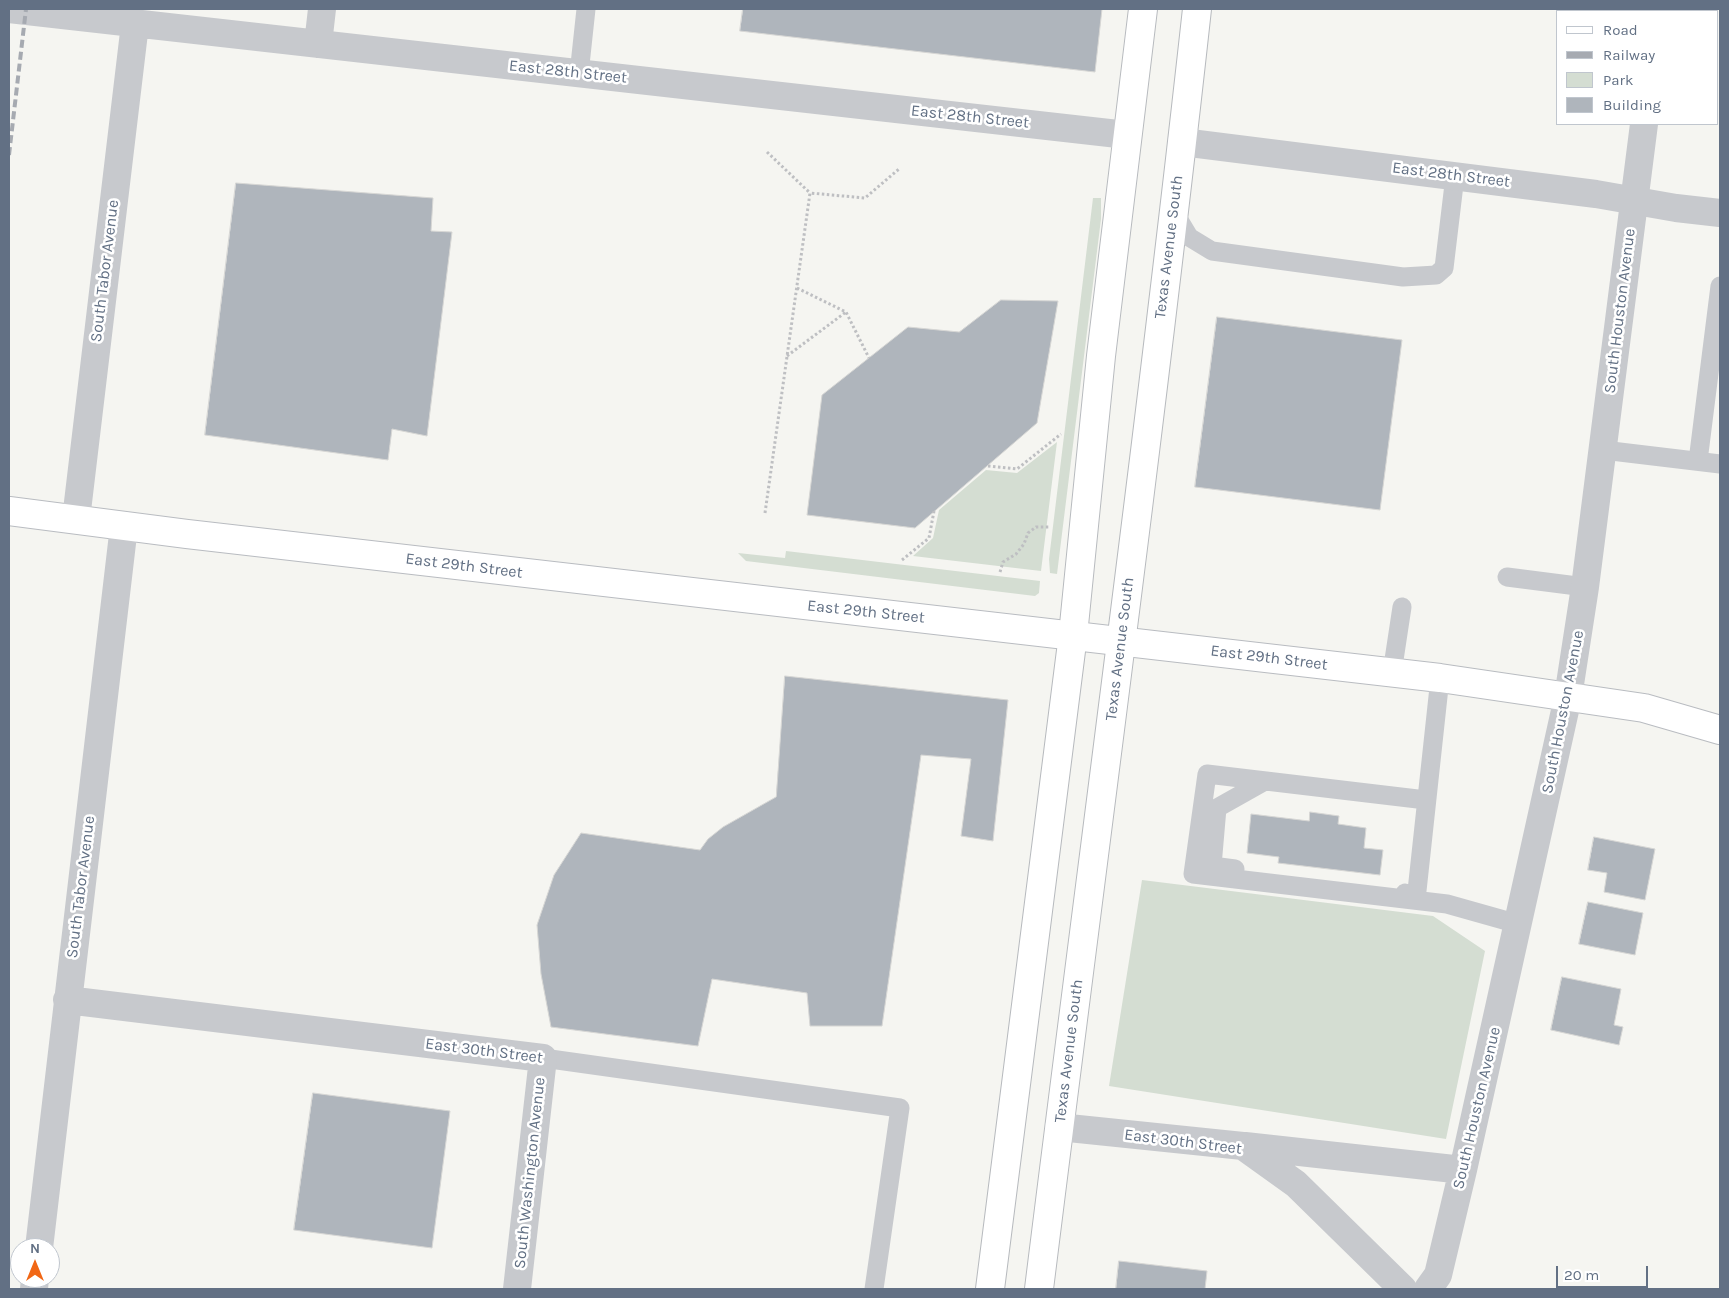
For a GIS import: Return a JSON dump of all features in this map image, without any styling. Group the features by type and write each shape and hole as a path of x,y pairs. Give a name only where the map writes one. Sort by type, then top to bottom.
{"main road":[{"path":"990,1289 1073,635 1102,347 1143,9"},
{"name":"Texas Avenue South","path":"1040,1289 1122,640 1197,9"},
{"name":"East 29th Street","path":"9,510 124,526 1440,678 1644,708 1720,730"}],"street":[{"name":"East 28th Street","path":"9,9 87,13 135,24 1127,135"},
{"path":"318,44 322,9"},
{"name":"South Tabor Avenue","path":"76,519 135,24"},
{"name":"South Houston Avenue","path":"1428,1289 1438,1274 1463,1170 1568,697 1585,586 1644,125"},
{"name":"East 28th Street","path":"1182,142 1596,194 1720,213"},
{"name":"South Tabor Avenue","path":"40,1238 124,526"},
{"name":"East 30th Street","path":"67,1000 543,1058"},
{"name":"South Washington Avenue","path":"517,1289 543,1058"},
{"name":"East 30th Street","path":"1059,1127 1243,1146 1296,1184 1390,1285"},
{"path":"1243,1146 1463,1170"}],"lane":[{"path":"579,74 586,9"},
{"path":"1174,212 1189,237 1212,251 1403,277 1436,276 1444,268 1455,176"},
{"path":"1698,461 1720,286"},
{"path":"1603,450 1720,464"},
{"path":"1506,577 1585,586"},
{"path":"1392,672 1402,607"},
{"path":"1416,900 1440,678"},
{"path":"1426,800 1206,774 1193,874 1447,904 1518,924"},
{"path":"1265,781 1217,808 1212,866 1398,889 1416,900"},
{"name":"East 30th Street","path":"543,1058 900,1108 874,1289"}],"path":[{"path":"767,152 810,193 865,198 899,169"},
{"path":"765,513 810,193"},
{"path":"796,288 846,312 869,358"},
{"path":"787,356 846,312"},
{"path":"988,466 1017,469 1061,434"},
{"path":"902,560 929,538 934,511"},
{"path":"1000,572 1003,562 1016,554 1024,544 1028,533 1036,527 1050,527"}],"green space":[{"path":"1093,198 1101,198 1101,219 1057,574 1050,573 1049,559"},
{"path":"1057,442 1041,571 913,556 933,538 939,510 986,470 1017,473"},
{"path":"786,551 1040,581 1039,593 1035,596 746,561 738,553 785,558"},
{"path":"1142,880 1433,916 1485,951 1446,1139 1109,1086"}],"building":[{"path":"743,9 1102,9 1095,72 740,31"},
{"path":"236,183 433,198 431,231 452,232 427,436 392,429 388,460 205,435"},
{"path":"1001,300 1058,301 1037,423 915,528 807,515 822,395 908,327 959,332"},
{"path":"1217,317 1402,340 1380,510 1195,487"},
{"path":"785,676 1008,700 993,841 961,836 971,759 921,755 882,1026 810,1026 807,993 712,979 698,1046 551,1027 541,974 537,925 554,875 581,833 700,850 708,839 723,827 776,797"},
{"path":"1310,812 1339,816 1338,824 1366,828 1364,848 1383,850 1380,875 1278,863 1279,857 1247,853 1251,814 1309,821"},
{"path":"1594,837 1655,849 1645,900 1604,892 1607,873 1588,870"},
{"path":"1588,902 1643,913 1635,955 1579,944"},
{"path":"1562,977 1621,989 1614,1025 1623,1027 1619,1045 1551,1030"},
{"path":"313,1093 450,1111 432,1248 294,1230"},
{"path":"1119,1261 1207,1271 1205,1289 1116,1289"}],"railway":[{"path":"9,155 26,9"}]}
